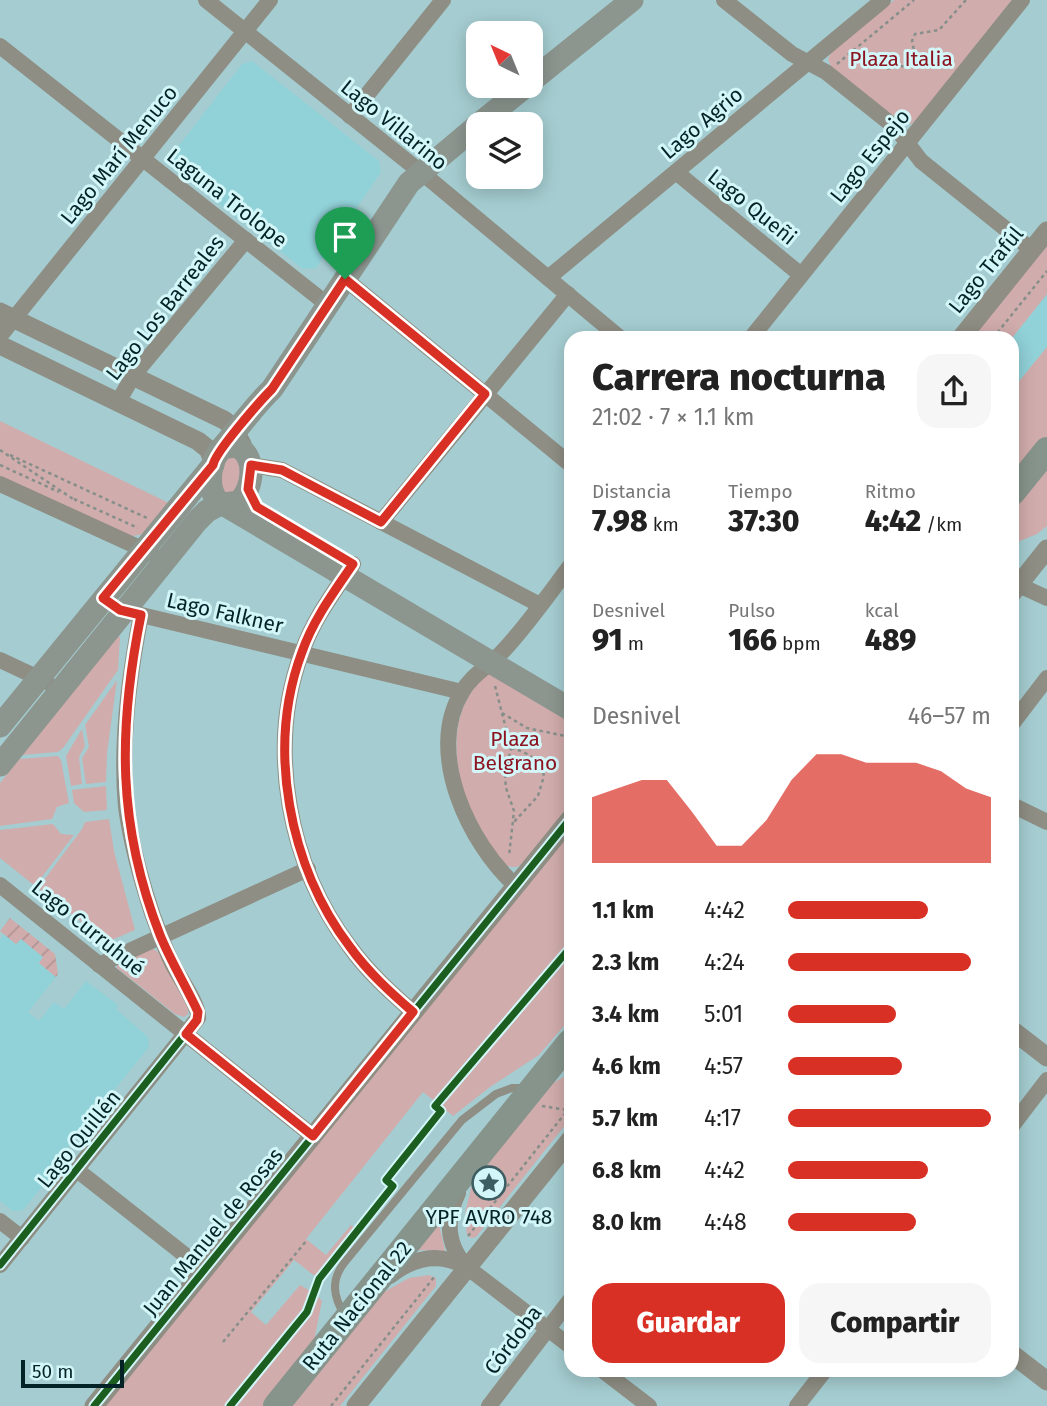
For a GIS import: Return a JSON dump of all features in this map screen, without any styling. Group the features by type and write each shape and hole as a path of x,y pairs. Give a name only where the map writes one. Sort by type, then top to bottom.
{"highway":[{"path":"1019,484 1047,450"},
{"name":"Ruta Nacional 22","path":"276,1406 470,1167 533,1096 564,1051"}],"main road":[{"path":"543,72 632,0"},
{"path":"494,112 511,98"},
{"path":"349,570 214,497 211,490 215,459 272,389 399,198 420,172 466,135"},
{"path":"272,389 266,410 253,435 249,458 248,489 252,500 261,510 349,570 564,705"},
{"path":"0,726 103,598 141,537 225,447 242,448 249,458"},
{"path":"0,765 62,689 133,613 166,560 200,517 223,504 239,502 248,489"},
{"path":"495,663 564,689"}],"street":[{"name":"Lago Villarino","path":"206,0 612,331"},
{"name":"Lago Marí Menuco","path":"0,336 7,316 143,159 270,0"},
{"path":"350,116 443,0"},
{"path":"724,0 788,51 830,75 896,128 925,165 1032,250"},
{"name":"Lago Agrio","path":"548,278 883,0"},
{"name":"Lago Espejo","path":"757,331 1022,0"},
{"name":"Laguna Trolope","path":"0,47 328,304"},
{"name":"Lago Queñi","path":"676,172 801,275"},
{"name":"Lago Trafúl","path":"967,331 1047,232"},
{"name":"Lago Los Barreales","path":"118,402 133,376 246,240"},
{"path":"345,279 564,459"},
{"path":"381,522 568,294"},
{"path":"7,316 224,420 236,432 249,458 282,470 540,605"},
{"path":"0,345 202,443 215,459"},
{"name":"Lago Falkner","path":"0,484 141,537 166,560"},
{"path":"1019,581 1047,549"},
{"path":"349,570 315,624 301,653 289,701 286,756 288,792 294,824 308,869 330,916 349,947 373,975 413,1012"},
{"path":"516,886 482,848 470,827 456,789 450,759 454,710 472,678 495,663 564,574"},
{"path":"1019,589 1047,598"},
{"name":"Lago Falkner","path":"103,598 133,613 462,692"},
{"path":"133,613 125,787 133,845 161,936 172,964 198,1012 197,1020 186,1034"},
{"path":"0,660 62,689"},
{"path":"1019,715 1047,678"},
{"path":"1019,808 1047,821"},
{"name":"Juan Manuel de Rosas","path":"94,1406 564,826"},
{"path":"99,965 308,869"},
{"name":"Lago Curruhué","path":"0,885 313,1136"},
{"name":"Lago Quillén","path":"0,1265 186,1034"},
{"path":"1019,1035 1047,1057"},
{"path":"533,1096 564,1067"},
{"path":"1019,1117 1047,1080"},
{"path":"356,1406 564,1147"},
{"path":"467,1268 455,1251 449,1227 454,1201 470,1167"},
{"path":"76,1170 204,1270"},
{"path":"0,1221 22,1238"},
{"path":"368,1292 400,1269 419,1260 444,1258 467,1268 564,1341"},
{"name":"Córdoba","path":"489,1406 564,1308"},
{"path":"1019,1359 1047,1381"},
{"path":"611,1377 649,1406"},
{"path":"797,1406 820,1377"}],"lane":[{"path":"347,1318 336,1297 338,1273 443,1140 469,1114 500,1092 512,1088 533,1096"}],"path":[{"path":"834,66 914,0"},
{"path":"850,54 857,60 872,60 885,69 910,65 916,58 912,41 915,34 939,30 966,0"},
{"path":"999,331 1047,271"},
{"path":"1043,276 1047,280"},
{"path":"0,450 99,517"},
{"path":"0,450 154,521"},
{"path":"0,465 69,496 141,537"},
{"path":"495,663 502,713 511,748 505,782 513,806 509,863"},
{"path":"502,713 535,731 564,736"},
{"path":"511,748 537,761 544,776 538,796 513,823"},
{"path":"533,1096 564,1106"},
{"path":"468,1236 564,1114"},
{"path":"223,1342 307,1240"},
{"path":"331,1406 435,1276"}],"shaded area":[{"path":"252,61 379,161 381,172 316,268 303,269 172,168 170,157 242,64"},
{"path":"1047,294 1047,347 1019,381 1019,331"},
{"path":"4,934 16,944 21,939 44,957 39,963 56,977 28,1012 39,1021 54,1002 64,1009 86,981 118,1005 116,1009 148,1037 149,1047 52,1167 55,1171 23,1210 13,1211 0,1201 0,940"}],"green space":[{"name":"Plaza Italia","path":"894,0 1012,0 917,120 902,125 832,69 828,59 832,51"},
{"path":"1047,243 1047,294 1018,331 977,331"},
{"path":"1047,347 1047,437 1019,472 1019,381"},
{"path":"0,421 171,504 144,534 132,536 0,476"},
{"path":"241,456 240,491 222,495 220,464 223,457"},
{"path":"1047,467 1047,526 1037,534 1019,541 1019,502"},
{"path":"118,636 118,670 63,748 58,752 22,755"},
{"name":"Plaza Belgrano","path":"490,673 564,716 564,814 527,860 516,867 504,864 492,849 472,815 459,773 457,735 460,717 466,700 476,685"},
{"path":"117,680 107,753 106,782 86,784 82,758 89,747 85,725"},
{"path":"82,729 85,746 79,757 82,784 71,786 66,756"},
{"path":"58,756 69,803 57,807 52,819 0,826 0,783 19,759"},
{"path":"106,786 107,810 84,812 74,803 72,790"},
{"path":"109,819 114,851 135,930 107,942 38,888 85,822"},
{"path":"53,824 61,834 74,835 35,886 0,858 0,830"},
{"path":"564,840 564,1026 539,1055 490,1087 453,1116 423,1092 306,1239 326,1255 351,1225 355,1228 316,1277 294,1260 251,1312 266,1325 300,1285 322,1301 314,1341 263,1406 105,1406"},
{"path":"10,918 55,954 58,974 56,977 39,963 43,957 21,939 16,944 0,931"},
{"path":"152,948 158,952 188,1008 188,1014 184,1017 175,1014 117,968 117,965"},
{"path":"564,1077 564,1127 476,1237 471,1238 467,1235 465,1214 472,1184 550,1085"},
{"path":"439,1224 445,1251 417,1250"},
{"path":"429,1275 436,1278 436,1286 340,1406 291,1406 384,1292 409,1278"}],"cycle path":[{"path":"0,1265 198,1018 196,1006 170,959 153,916 137,862 126,807 124,759 127,710 141,615"},
{"path":"94,1406 564,826"},
{"path":"230,1406 307,1312 319,1279 393,1186 386,1180 441,1111 435,1106 564,955"}],"place":[{"name":"YPF AVRO 748","path":"489,1183"}],"route":[{"path":"345,279 485,394 381,522 282,470 251,465 248,489 257,507 353,564 309,634 292,684 287,718 288,792 302,853 339,932 373,975 413,1012 313,1136 186,1034 197,1020 198,1012 172,964 154,919 133,845 126,806 126,729 141,615 120,610 103,598 213,465 218,452 272,389 345,279"}]}
